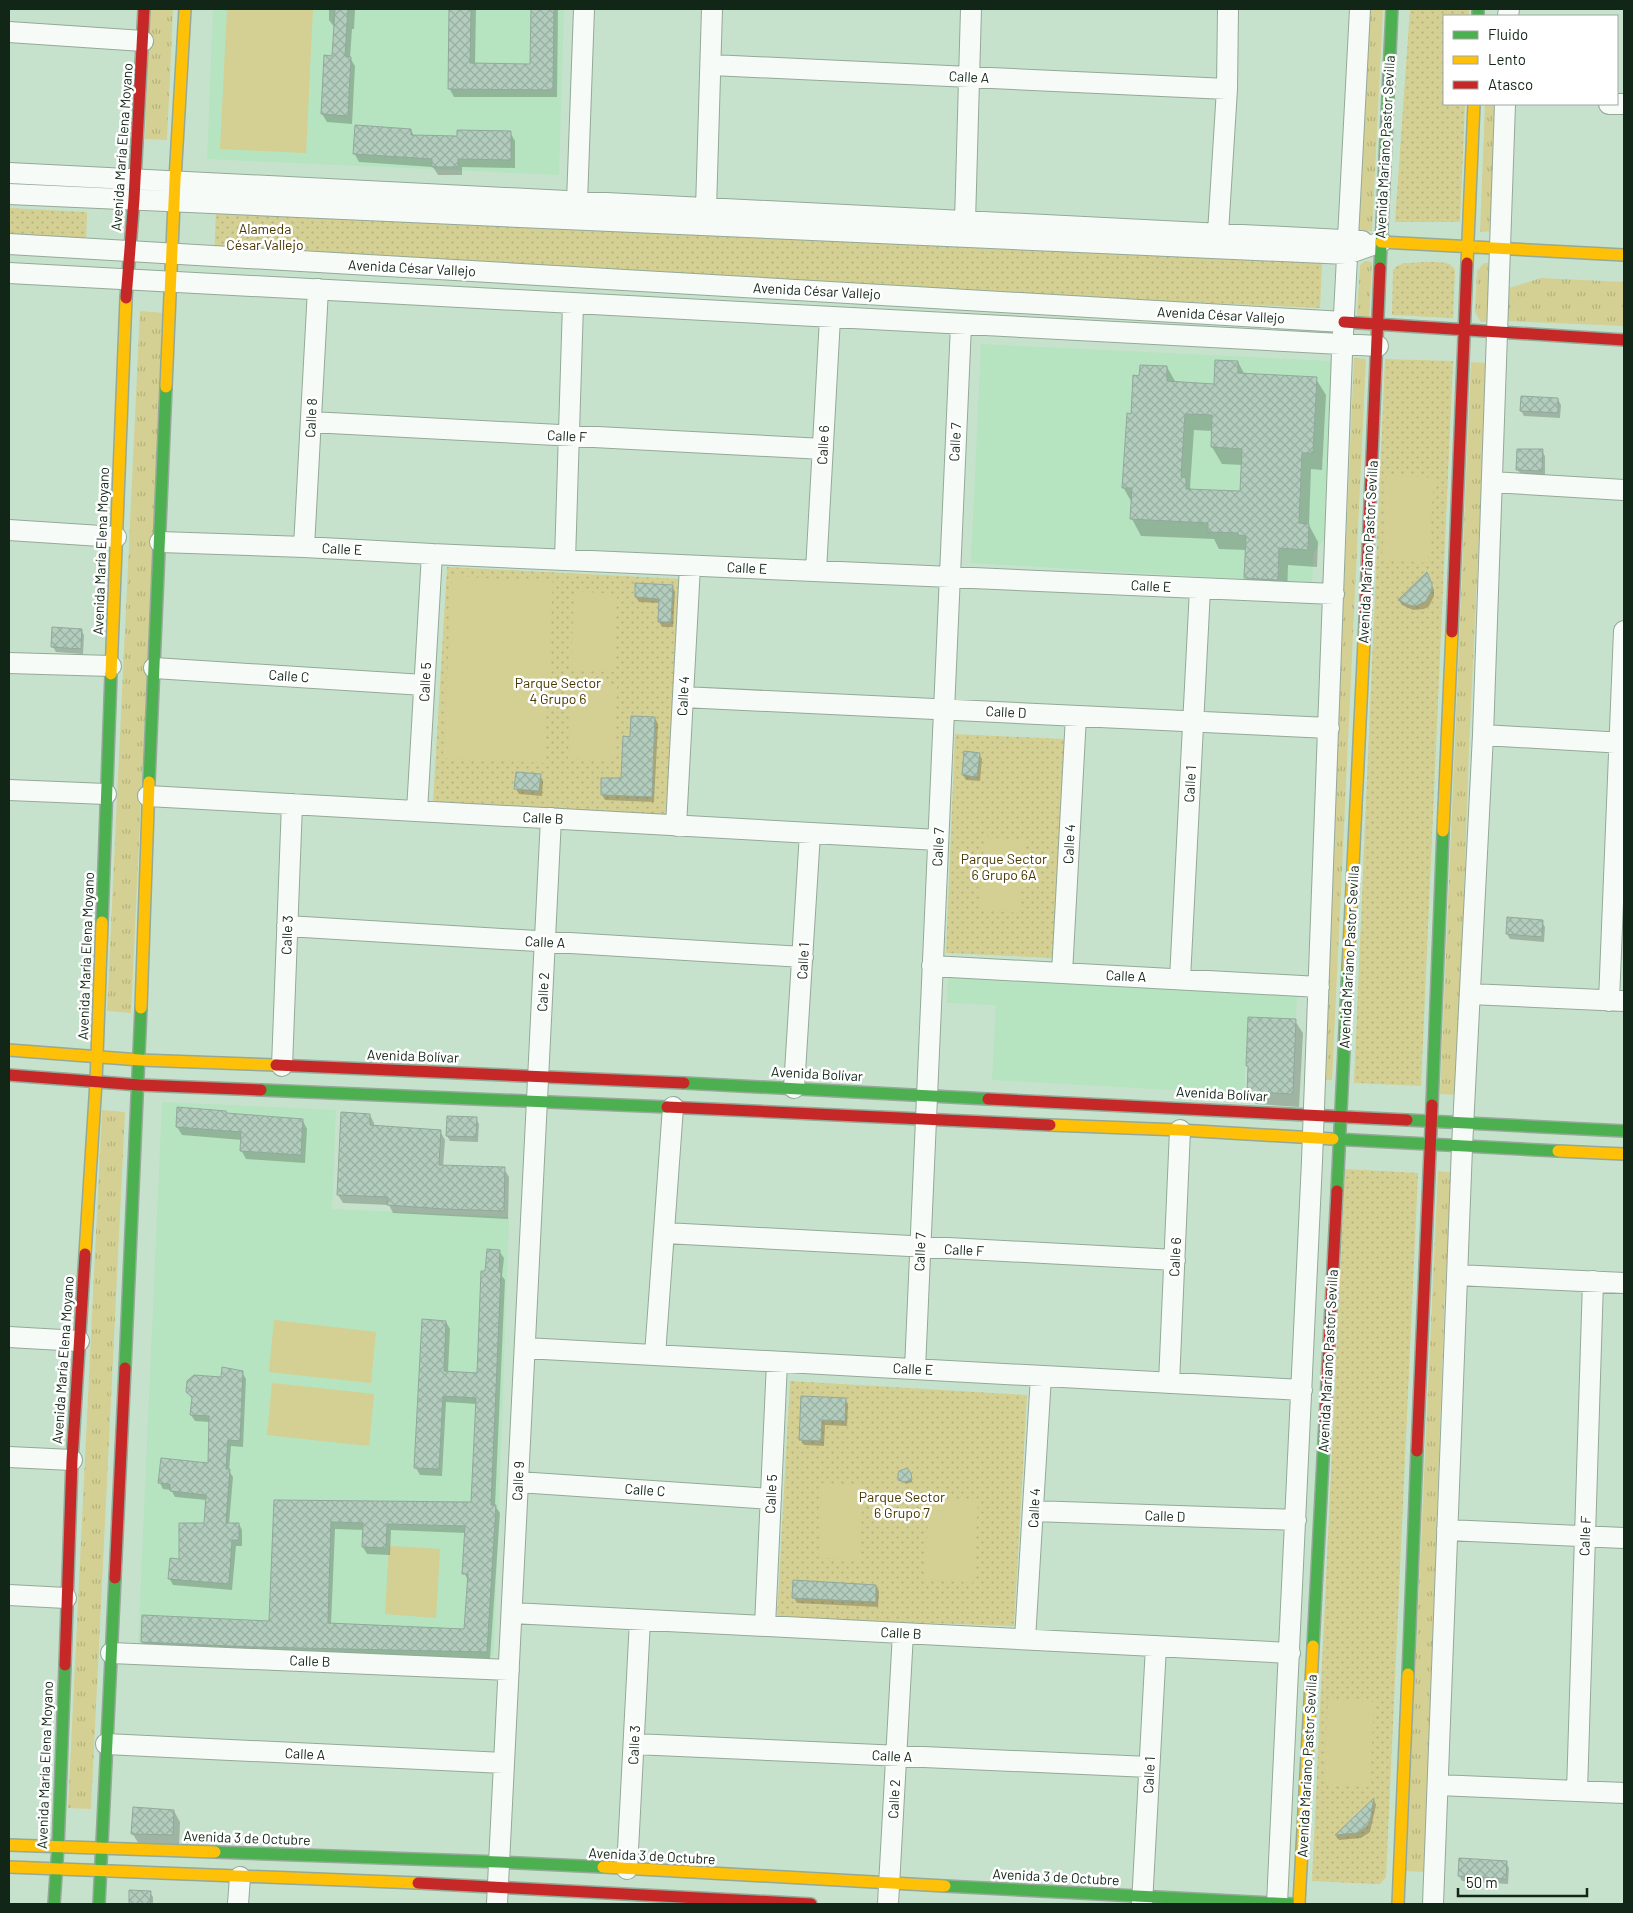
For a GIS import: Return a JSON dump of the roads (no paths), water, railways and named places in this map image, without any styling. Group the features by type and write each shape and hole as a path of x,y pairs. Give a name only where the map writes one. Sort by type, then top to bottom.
{"street":[{"name":"Avenida María Elena Moyano","path":"54,1904 58,1847 72,1460 96,1082 127,280 134,199 144,9"},
{"path":"99,1904 139,1085 148,796 172,283 175,180 185,9"},
{"path":"577,202 584,9"},
{"path":"706,209 712,65 712,9"},
{"path":"965,222 971,9"},
{"path":"1218,233 1226,88 1228,9"},
{"name":"Avenida Mariano Pastor Sevilla","path":"1282,1904 1290,1653 1329,728 1342,345 1360,9"},
{"name":"Avenida Mariano Pastor Sevilla","path":"1299,1904 1340,1140 1392,9"},
{"path":"9,32 143,41"},
{"name":"Calle A","path":"712,65 1226,88"},
{"path":"1398,1904 1466,330 1474,105"},
{"path":"1433,1904 1462,1147 1483,735 1505,105"},
{"path":"9,173 175,180 965,222 1218,233 1348,247"},
{"path":"9,194 1348,247 1381,242 1624,255"},
{"name":"Avenida César Vallejo","path":"9,244 1624,340"},
{"name":"Avenida César Vallejo","path":"9,273 1378,346"},
{"name":"Calle 8","path":"304,547 318,289"},
{"path":"565,560 573,304"},
{"name":"Calle 6","path":"816,572 830,318"},
{"name":"Calle 7","path":"915,1369 960,325"},
{"name":"Calle F","path":"311,422 823,449"},
{"path":"1492,482 1624,490"},
{"path":"9,530 116,538"},
{"name":"Calle E","path":"160,542 1334,594"},
{"name":"Calle 5","path":"418,811 432,554"},
{"name":"Calle 4","path":"676,826 690,566"},
{"name":"Calle 1","path":"1180,979 1200,589"},
{"path":"1470,994 1617,1001 1624,631"},
{"path":"9,663 112,666"},
{"name":"Calle C","path":"154,668 424,685"},
{"name":"Calle D","path":"683,697 1329,728"},
{"name":"Calle 4","path":"1062,973 1076,716"},
{"path":"1483,735 1622,743"},
{"path":"9,790 106,794"},
{"name":"Calle B","path":"148,796 938,840"},
{"name":"Calle 3","path":"282,1066 292,804"},
{"name":"Calle 2","path":"539,1076 551,818"},
{"name":"Calle 1","path":"794,1088 810,833"},
{"name":"Calle A","path":"287,926 803,957"},
{"name":"Calle A","path":"932,966 1319,987"},
{"name":"Avenida Bolívar","path":"9,1050 140,1060 927,1094 1624,1131"},
{"path":"9,1075 139,1085 538,1100 926,1120 1180,1130 1462,1147 1624,1154"},
{"name":"Calle 9","path":"498,1895 539,1076"},
{"path":"655,1355 673,1107"},
{"name":"Calle 6","path":"1169,1383 1180,1130"},
{"name":"Calle F","path":"665,1233 1174,1260"},
{"path":"1457,1275 1624,1283"},
{"name":"Calle F","path":"1576,1791 1593,1281"},
{"path":"9,1336 79,1341"},
{"name":"Calle E","path":"525,1348 1302,1390"},
{"name":"Calle 5","path":"765,1626 777,1362"},
{"name":"Calle 4","path":"1026,1639 1041,1376"},
{"path":"9,1457 72,1460"},
{"name":"Calle C","path":"518,1482 771,1499"},
{"name":"Calle D","path":"1033,1511 1296,1520"},
{"path":"1448,1530 1624,1538"},
{"path":"9,1595 66,1598"},
{"name":"Calle B","path":"512,1613 1290,1653"},
{"name":"Calle 3","path":"627,1870 640,1620"},
{"name":"Calle 2","path":"888,1904 903,1633"},
{"name":"Calle 1","path":"1142,1900 1156,1646"},
{"name":"Calle B","path":"111,1653 509,1670"},
{"name":"Calle A","path":"106,1744 504,1764"},
{"name":"Calle A","path":"634,1744 1149,1768"},
{"path":"1438,1785 1624,1793"},
{"name":"Avenida 3 de Octubre","path":"9,1845 499,1862 1142,1900 1282,1904"},
{"path":"9,1867 240,1878 498,1895 811,1904"},
{"path":"238,1904 240,1878"}],"park label":[{"name":"Alameda César Vallejo","path":"265,237"},
{"name":"Parque Sector 4 Grupo 6","path":"558,692"},
{"name":"Parque Sector 6 Grupo 6A","path":"1004,868"},
{"name":"Parque Sector 6 Grupo 7","path":"902,1505"}]}
